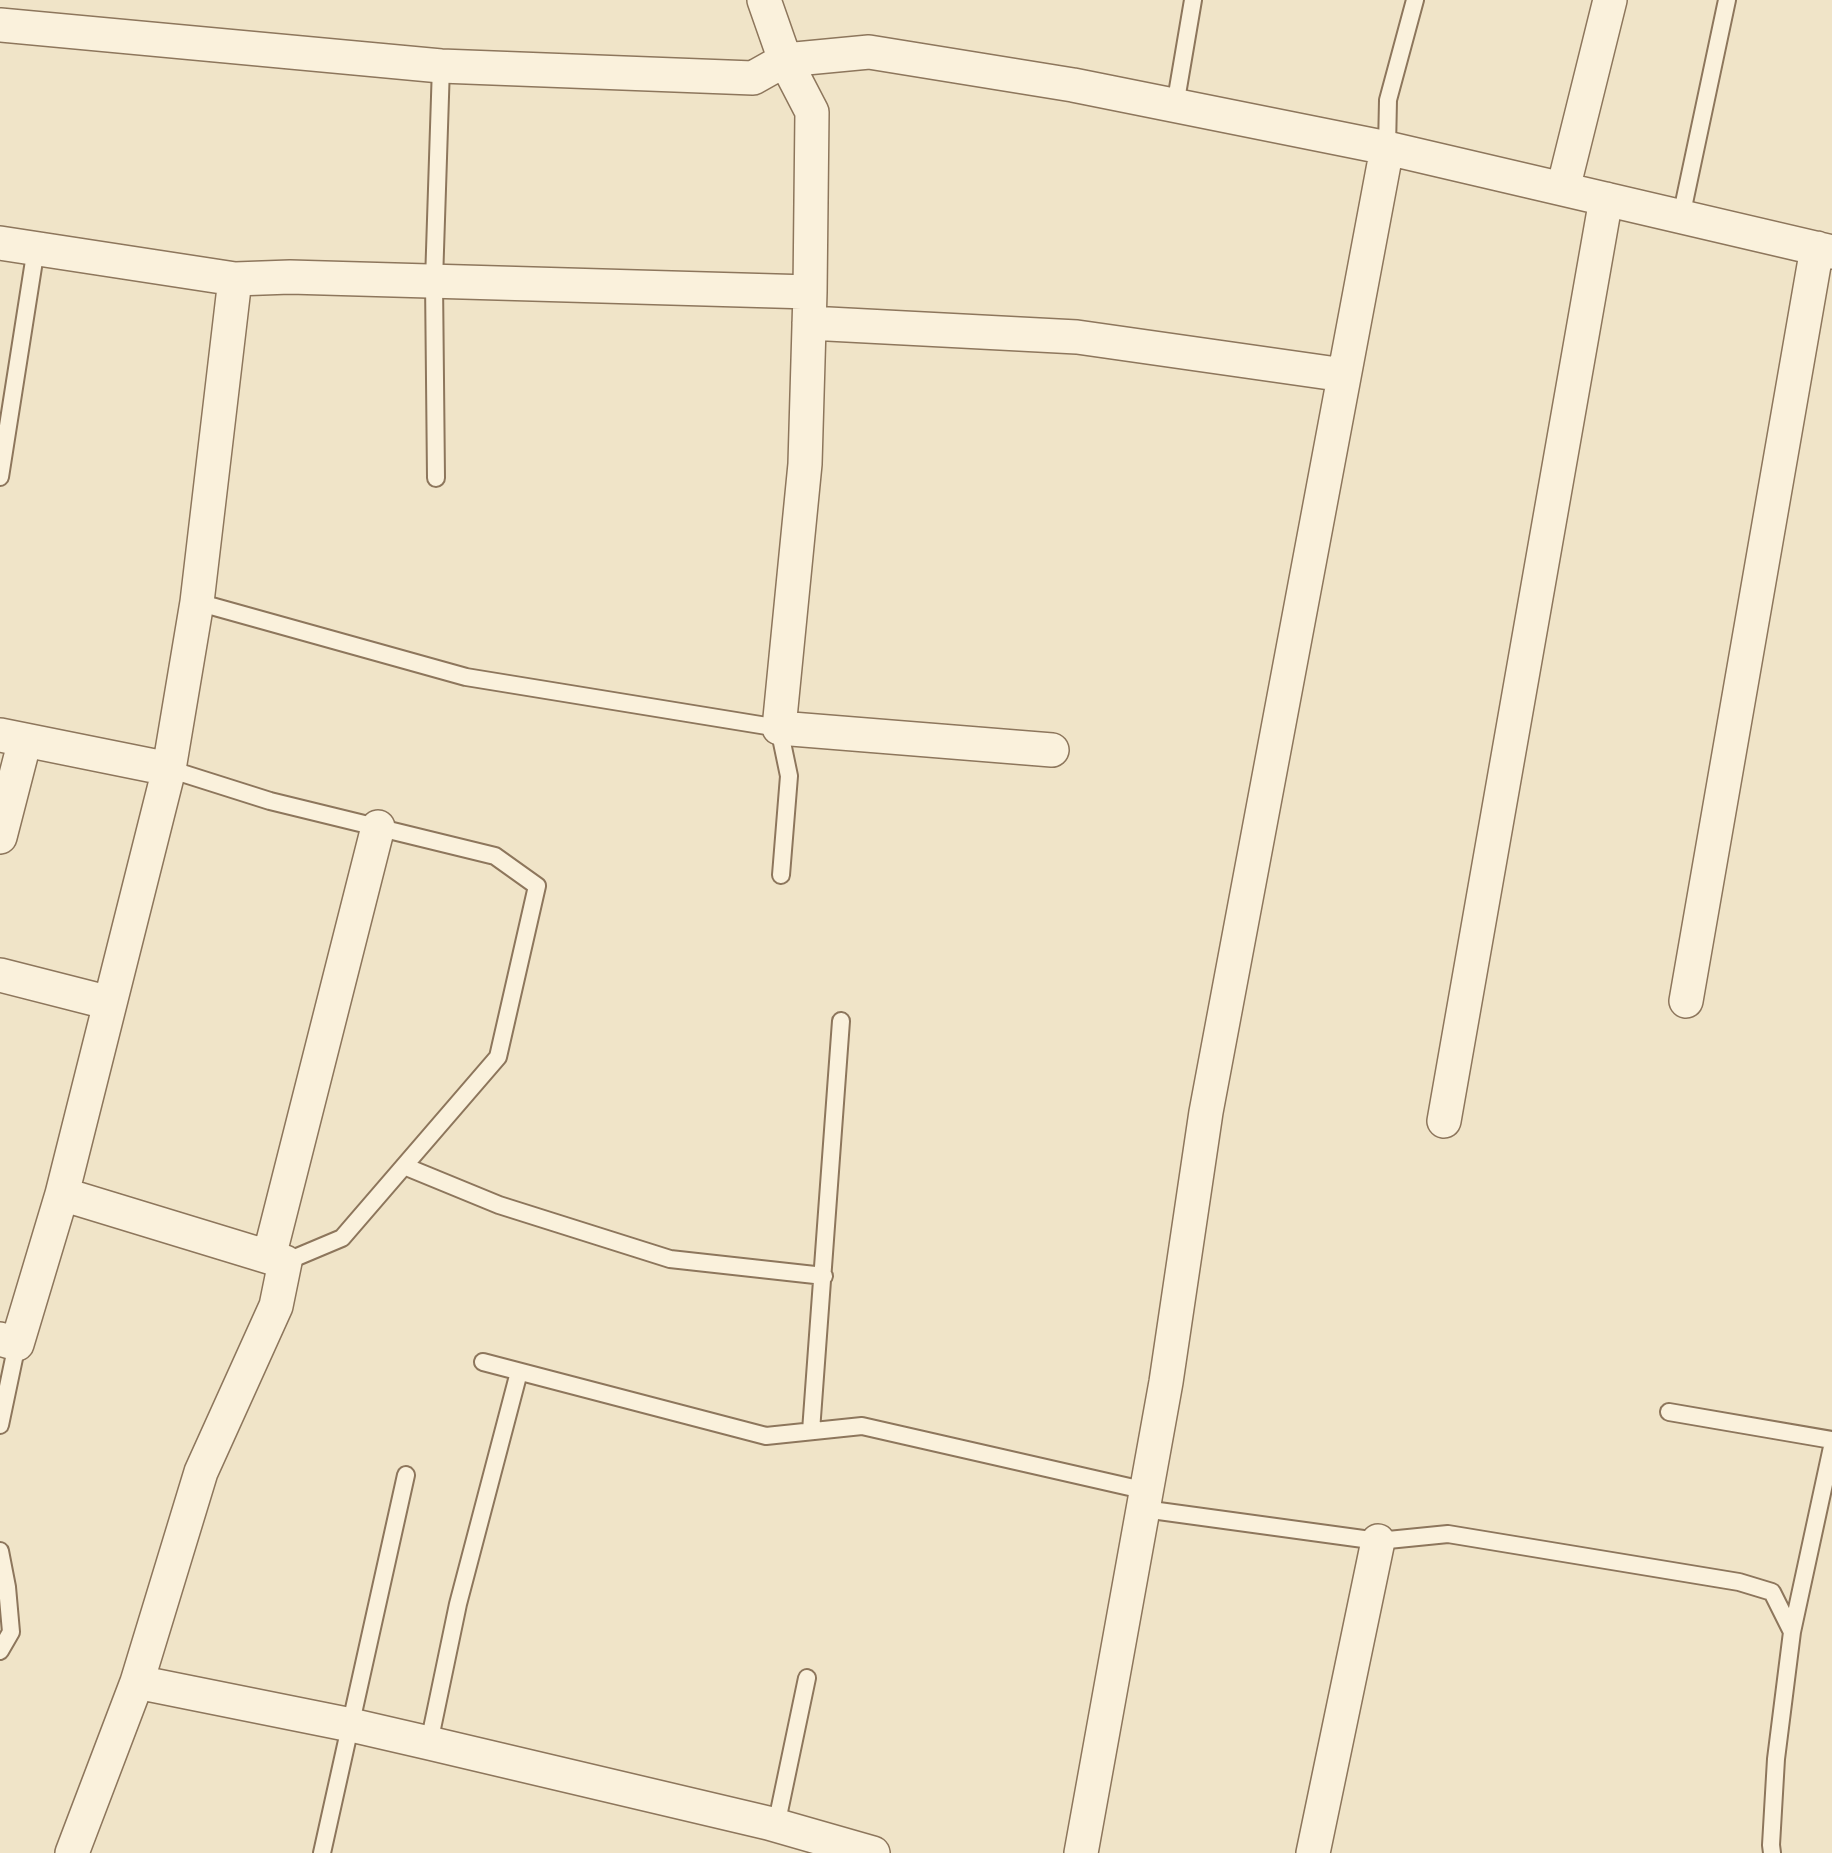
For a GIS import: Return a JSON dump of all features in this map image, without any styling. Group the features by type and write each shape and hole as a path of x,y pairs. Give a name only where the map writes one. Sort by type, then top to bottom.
{"street":[{"path":"764,0 785,60 812,112 810,308 805,464 779,728 1052,750"},
{"path":"1563,189 1610,0"},
{"path":"0,25 441,66 753,78 785,60 868,52 1073,86 1387,148 1824,250 1686,1001"},
{"path":"1081,1853 1166,1382 1206,1112 1387,148"},
{"path":"1444,1121 1606,199"},
{"path":"0,243 235,279 291,277 434,281 810,308 1077,337 1344,375"},
{"path":"9,1341 62,1194 169,769 197,602 235,279"},
{"path":"0,837 13,737 169,769"},
{"path":"72,1853 137,1682 201,1472 276,1306 277,1259 378,827"},
{"path":"0,975 110,1003"},
{"path":"62,1194 277,1259"},
{"path":"1313,1853 1378,1541"},
{"path":"137,1682 429,1743 776,1826 811,1845 873,1853"}],"lane":[{"path":"1175,106 1193,0"},
{"path":"1387,148 1388,99 1415,0"},
{"path":"1681,217 1727,0"},
{"path":"436,478 434,281 441,66"},
{"path":"0,477 36,248"},
{"path":"197,602 466,677 779,728 789,776 781,875"},
{"path":"169,769 270,801 495,855 537,886 498,1057 342,1238 277,1259"},
{"path":"811,1431 841,1021"},
{"path":"404,1166 498,1205 670,1259 824,1276"},
{"path":"0,1425 9,1341"},
{"path":"483,1362 766,1436 862,1426 1145,1500 1378,1541 1448,1534 1739,1582 1772,1592 1792,1632"},
{"path":"429,1743 458,1604 519,1372"},
{"path":"1669,1412 1832,1440"},
{"path":"1772,1853 1776,1759 1792,1632 1832,1447"},
{"path":"322,1853 406,1475"},
{"path":"0,1551 7,1587 11,1632 0,1651"},
{"path":"776,1826 807,1678"}]}
